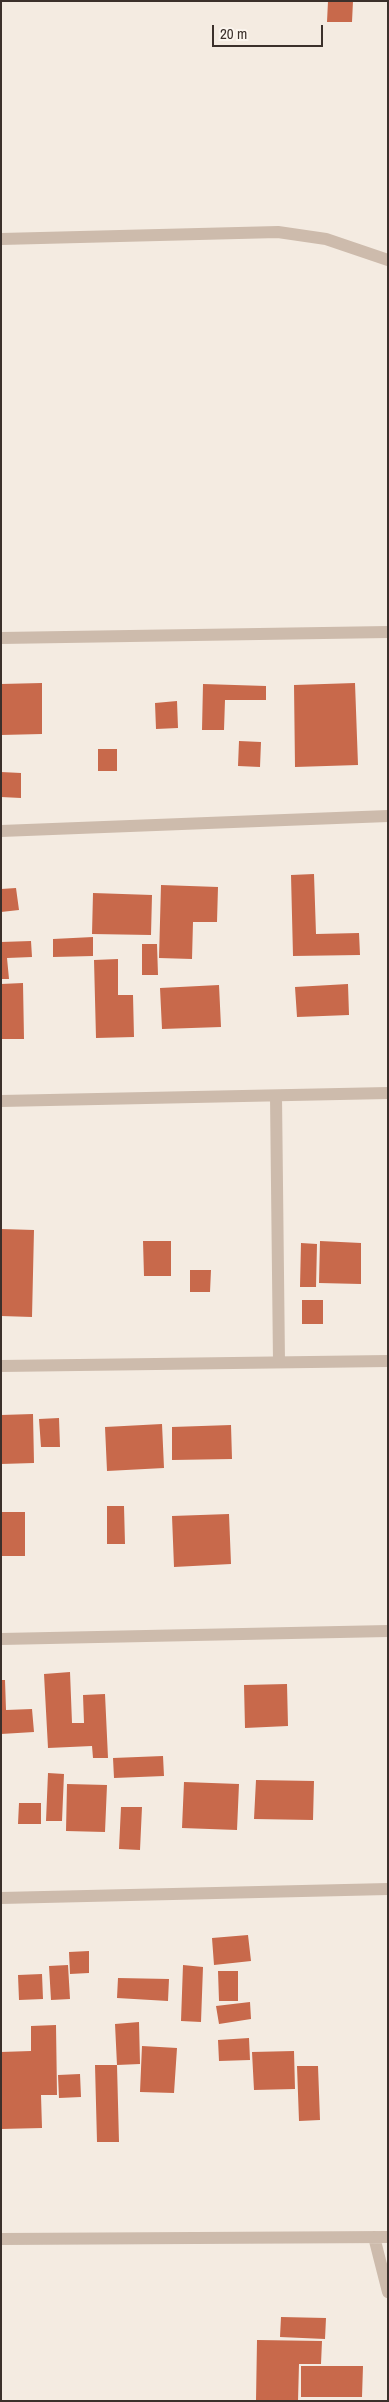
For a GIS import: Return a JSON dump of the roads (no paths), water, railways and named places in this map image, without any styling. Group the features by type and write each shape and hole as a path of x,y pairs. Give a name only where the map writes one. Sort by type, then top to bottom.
{"street":[{"path":"1,239 278,232 326,239 388,260"},
{"path":"1,638 388,632"},
{"path":"1,831 388,816"},
{"path":"1,1101 388,1093"},
{"path":"276,1096 279,1362"},
{"path":"1,1366 388,1361"},
{"path":"1,1640 388,1631"},
{"path":"1,1898 388,1889"},
{"path":"374,2238 388,2292"},
{"path":"1,2239 388,2238"}]}
